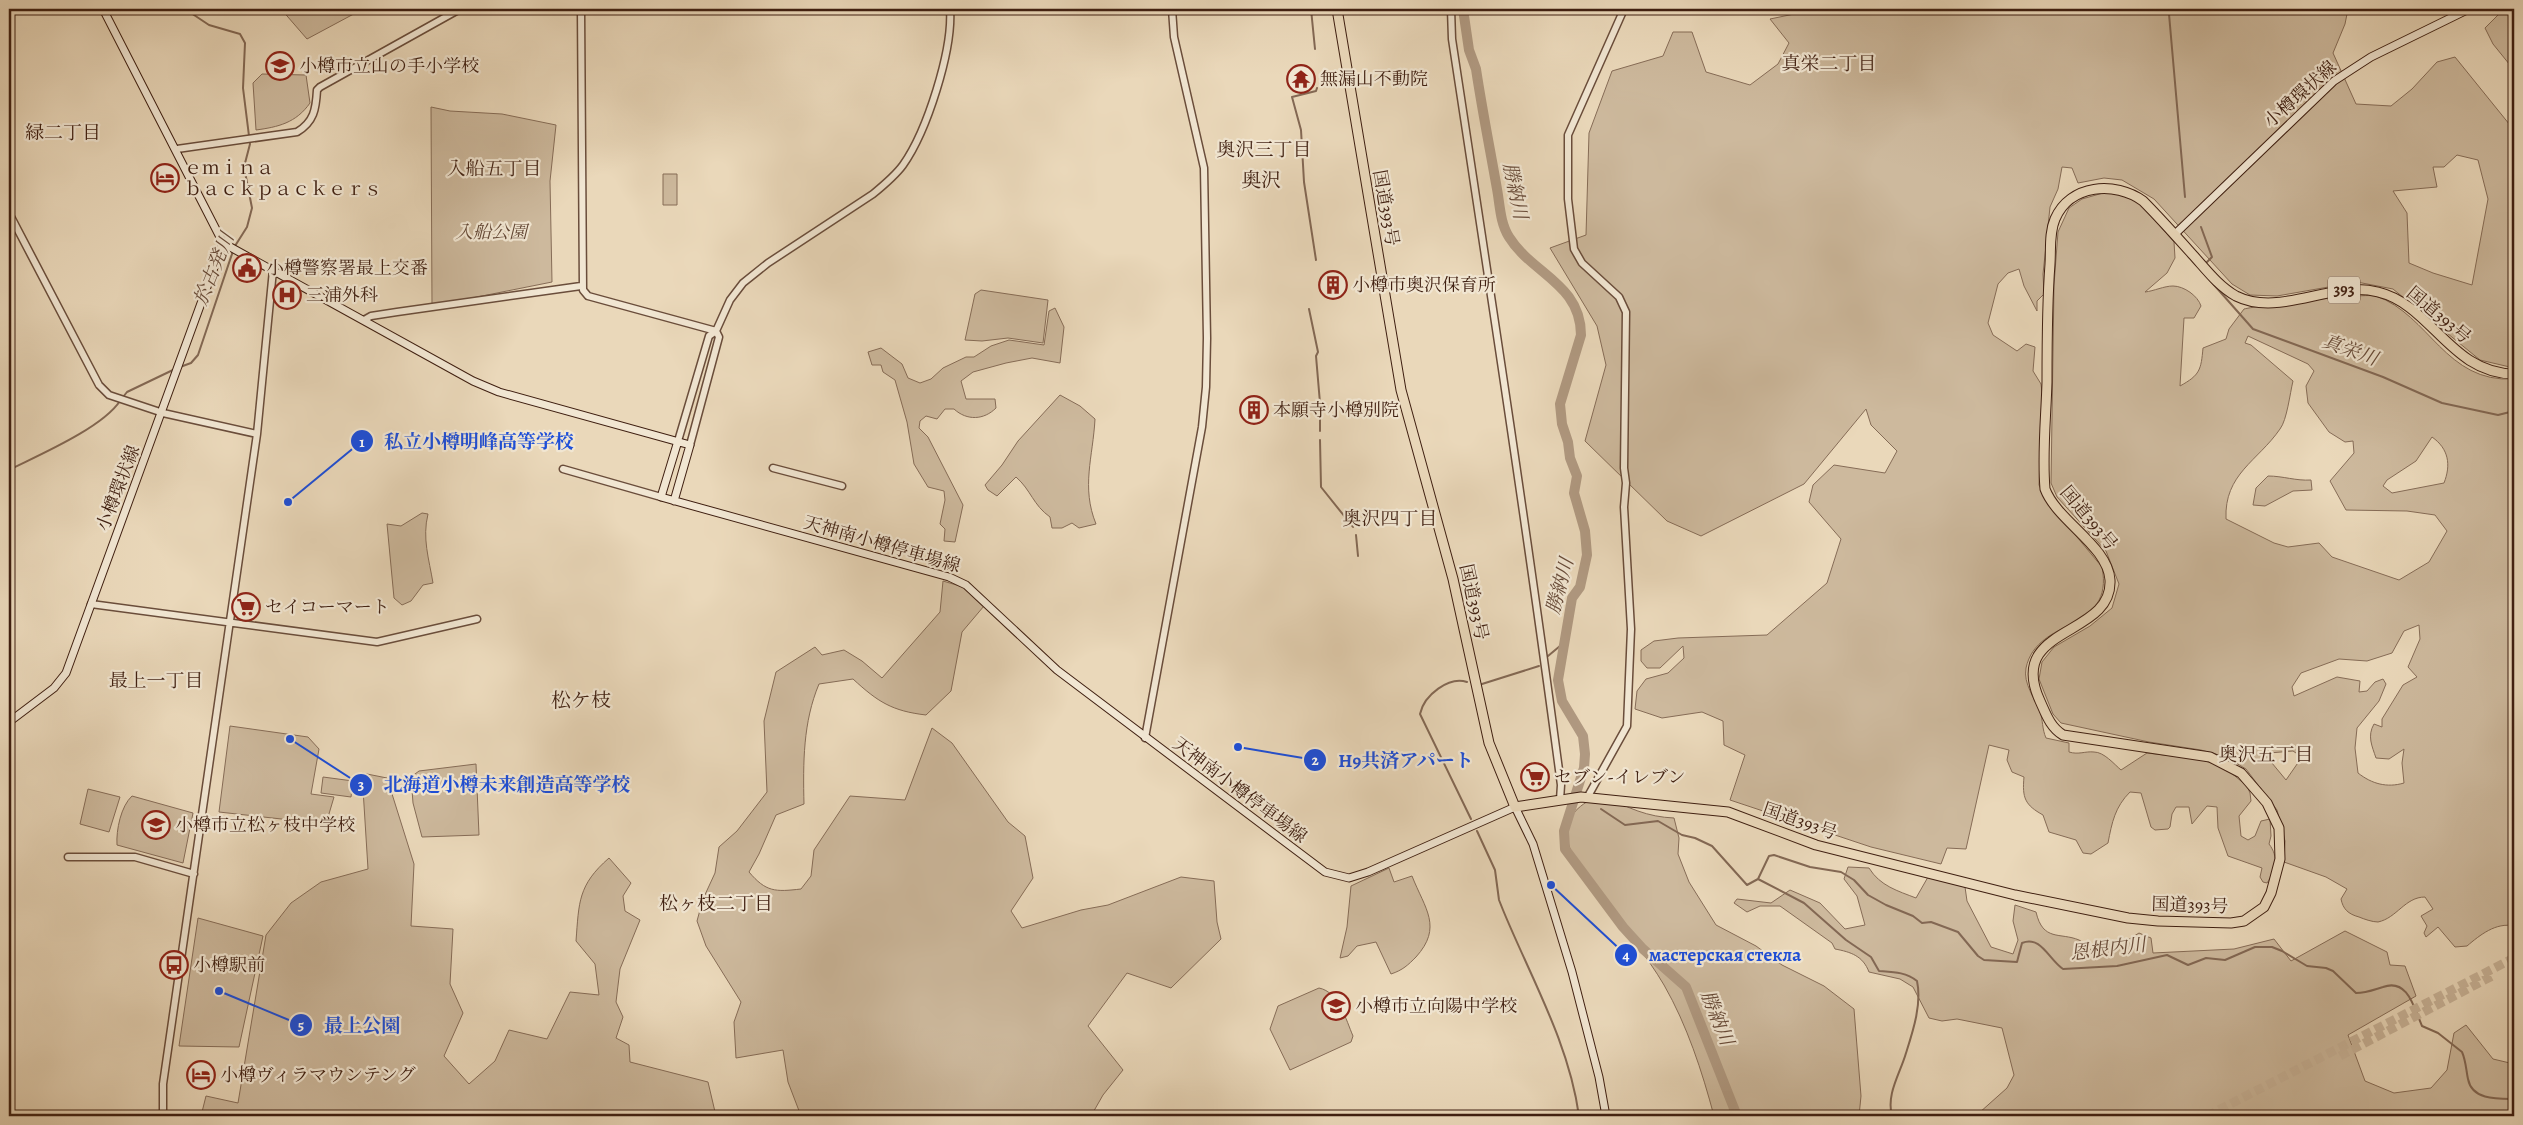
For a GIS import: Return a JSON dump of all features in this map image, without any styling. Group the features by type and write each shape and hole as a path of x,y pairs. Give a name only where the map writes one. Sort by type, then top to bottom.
{"highway":[{"name":"国道393号","path":"1337,9 1401,390 1453,579 1488,743 1515,807 1584,798 1728,812 1816,846 2016,895 2128,918 2158,922 2231,923 2244,921 2258,913 2271,893 2280,859 2281,841 2275,815 2249,781 2233,767 2210,757 2063,734 2051,723 2032,679 2034,664 2044,646 2096,611 2108,594 2110,583 2106,564 2054,505 2045,489 2048,295 2053,226 2062,209 2076,196 2091,190 2110,188 2137,196 2175,234 2218,282 2245,300 2268,303 2343,290 2378,292 2388,295 2406,306 2477,366 2497,372 2514,374"}],"main road":[{"path":"103,9 226,245 473,382 499,392 690,445 674,501"},
{"name":"小樽環状線","path":"2175,234 2334,81 2371,57 2469,9"},
{"name":"小樽環状線","path":"9,722 54,688 66,673 226,245"},
{"path":"662,497 678,441"},
{"name":"天神南小樽停車場線","path":"662,497 960,582 977,593 1057,670 1325,872 1343,877 1368,872 1515,807"},
{"path":"1515,807 1533,844 1572,972 1599,1077 1606,1116"}],"street":[{"path":"176,149 297,132 309,123 316,107 317,90 320,87 460,9"},
{"path":"581,9 581,286 588,296 716,331 719,337 690,445"},
{"path":"678,441 708,339 716,331 730,300 743,283 768,263 873,194 887,183 904,164 922,127 943,68 950,30 950,9"},
{"path":"1146,738 1202,428 1206,387 1207,278 1204,168 1174,37 1172,9"},
{"path":"1451,9 1452,39 1496,340 1524,512 1562,800"},
{"path":"1584,798 1627,726 1631,629 1624,507 1626,483 1624,468 1626,312 1619,297 1582,263 1574,249 1568,199 1568,135 1624,9"},
{"path":"9,213 99,385 109,395 163,413 257,434"},
{"path":"163,1116 164,1084 257,434 274,270"},
{"path":"364,320 371,316 581,286"},
{"path":"772,468 842,486"},
{"path":"563,469 662,497"},
{"path":"91,604 229,624 377,642 477,619"},
{"path":"68,857 134,857 194,874"}],"green space":[{"path":"281,9 363,9 307,39"},
{"path":"1806,9 2348,9 2345,24 2333,53 2356,104 2391,106 2412,89 2437,62 2455,57 2514,130 2514,368 2480,360 2393,289 2357,282 2277,296 2250,295 2232,284 2154,199 2122,180 2104,178 2078,183 2072,168 2062,167 2058,189 2050,207 2043,274 2044,294 2037,301 2037,311 2024,286 2019,269 2008,273 1998,284 1988,323 1993,335 2017,351 2026,344 2035,347 2033,371 2041,384 2042,392 2039,485 2047,501 2102,567 2103,588 2097,603 2087,614 2044,640 2033,651 2026,668 2026,680 2040,712 2046,738 2069,743 2069,752 2094,752 2101,754 2121,770 2147,753 2199,759 2224,767 2247,786 2250,793 2251,801 2239,816 2241,836 2248,840 2255,836 2261,821 2270,819 2271,836 2269,844 2274,854 2275,864 2273,873 2267,883 2263,882 2260,877 2262,868 2228,856 2218,828 2217,807 2207,806 2192,824 2189,807 2176,807 2172,814 2170,827 2168,829 2155,830 2151,827 2141,793 2130,792 2121,803 2113,822 2108,843 2091,854 2083,853 2076,840 2049,832 2043,815 2032,808 2024,796 2024,777 2012,772 2007,760 2009,750 1989,745 1966,849 1947,848 1941,864 1871,847 1730,800 1745,755 1724,745 1723,721 1702,712 1662,718 1635,709 1637,691 1646,679 1668,673 1684,658 1683,646 1660,668 1647,668 1641,661 1641,650 1654,641 1678,638 1767,635 1827,583 1841,539 1809,502 1813,485 1834,465 1885,473 1897,451 1871,425 1866,409 1804,484 1701,536 1667,521 1585,441 1606,365 1597,326 1550,248 1586,235 1589,133 1612,71 1663,56 1673,32 1692,32 1706,72 1750,85 1778,64 1789,43 1770,19 1799,13","holes":["2457,155 2478,160 2488,199 2472,285 2433,273 2409,263 2407,213 2393,191 2437,187 2433,167 2444,167"]},
{"path":"2504,9 2514,9 2514,70 2493,44 2485,28"},
{"path":"262,74 306,75 310,103 293,120 256,130 253,83"},
{"name":"入船公園","path":"431,107 450,111 502,114 556,125 550,181 552,282 432,306"},
{"path":"663,174 677,174 677,205 663,205"},
{"path":"2103,193 2124,194 2139,202 2174,242 2175,258 2167,273 2145,292 2177,286 2194,295 2201,306 2194,318 2184,318 2180,386 2196,375 2200,367 2203,348 2226,339 2229,329 2244,309 2354,296 2376,296 2395,305 2454,360 2471,370 2490,377 2514,379 2514,926 2507,925 2495,928 2467,946 2455,947 2438,927 2426,937 2424,933 2427,926 2421,916 2433,909 2425,897 2412,900 2385,920 2378,922 2352,914 2343,906 2341,899 2347,889 2326,877 2284,862 2285,841 2277,810 2246,769 2226,757 2201,750 2149,742 2061,723 2053,714 2039,679 2042,662 2054,647 2090,626 2112,608 2119,584 2106,551 2057,497 2051,483 2054,285 2058,232 2069,208 2082,199","holes":["2248,336 2308,364 2314,371 2306,386 2308,403 2329,432 2345,442 2353,441 2354,453 2330,481 2346,510 2407,511 2435,515 2447,531 2429,562 2399,580 2332,557 2319,543 2288,547 2274,543 2226,519 2230,490 2236,479 2282,425 2293,381 2251,345 2245,343","2432,437 2442,447 2447,458 2448,464 2444,483 2392,493 2383,486 2387,480 2416,461","2419,625 2420,639 2408,667 2417,677 2403,685 2382,719 2382,727 2374,724 2371,733 2371,741 2376,758 2389,759 2404,749 2402,763 2404,783 2386,785 2369,780 2358,773 2355,748 2357,728 2379,701 2386,684 2383,679 2375,682 2367,691 2359,692 2360,681 2337,677 2294,696 2292,687 2301,673 2339,659 2367,661 2392,653 2404,631","2293,751 2302,757 2286,780 2267,757 2269,753"]},
{"path":"981,290 1048,300 1043,343 1008,338 982,341 965,340 975,294"},
{"path":"1055,308 1064,327 1060,363 1032,358 973,372 961,381 966,399 995,399 996,408 986,415 975,418 964,416 954,409 945,409 937,419 926,416 920,421 919,428 928,437 963,505 955,542 944,541 945,529 940,524 945,500 944,491 928,487 914,464 907,422 895,380 883,372 881,365 872,365 868,352 881,348 902,364 908,378 920,383 931,379 943,368 966,357 974,357 991,346 1009,340 1044,345 1049,311"},
{"path":"1060,395 1080,406 1095,419 1089,472 1089,497 1096,524 1079,528 1072,523 1062,528 1052,528 1050,517 1040,508 1016,477 997,496 988,490 985,485 1002,465 1018,441"},
{"path":"2268,476 2311,480 2312,490 2293,491 2265,506 2253,505 2256,488"},
{"path":"422,513 428,514 426,540 433,583 423,585 411,601 402,605 394,598 387,524 401,526"},
{"path":"943,581 963,587 984,606 962,632 951,691 926,715 904,711 886,704 870,694 853,679 819,684 810,713 805,743 804,804 776,815 749,872 761,884 772,889 801,889 811,876 814,850 850,796 905,800 932,728 952,743 1008,822 1025,836 1033,878 1011,911 1022,928 1081,910 1108,905 1181,877 1214,881 1217,922 1221,939 1171,988 1127,973 1088,1026 1123,1070 1103,1095 1091,1116 801,1116 788,1082 783,1050 736,1058 734,1022 741,1002 706,946 697,921 703,899 715,873 719,847 737,831 767,792 764,721 776,672 815,647 822,655 844,650 862,661 882,678 940,612"},
{"path":"230,726 308,737 319,749 311,794 334,797 326,824 219,812"},
{"path":"476,764 479,835 422,837 413,803 411,777 419,771"},
{"path":"362,773 387,778 414,864 411,926 453,929 450,984 463,1013 444,1056 469,1084 495,1061 509,1030 547,1039 570,992 599,995 595,964 576,941 582,895 591,877 609,858 631,883 623,896 625,911 640,920 620,969 616,1002 623,1017 616,1038 629,1045 630,1062 708,1082 716,1116 201,1116 206,1096 238,1103 266,935 291,903 321,882 368,869"},
{"path":"323,777 353,781 351,797 321,793"},
{"path":"88,789 120,797 109,832 80,824"},
{"path":"1604,795 1638,811 1655,816 1674,818 1679,838 1678,854 1689,882 1716,925 1756,946 1782,965 1824,986 1854,1009 1861,1096 1859,1116 1714,1116 1693,1049 1680,1016 1664,985 1580,867 1569,847 1567,828 1572,816 1586,802"},
{"path":"132,796 193,813 183,863 117,845 120,819 128,800"},
{"path":"1848,867 1869,868 1884,884 1916,898 1928,877 1965,887 1967,901 1991,947 2013,954 2018,940 2013,921 2015,905 2036,912 2043,928 2048,932 2079,940 2097,956 2103,943 2118,946 2139,933 2151,938 2153,953 2234,949 2274,939 2291,961 2345,931 2387,952 2390,965 2405,966 2416,996 2348,1035 2365,1081 2394,1093 2431,1088 2447,1070 2454,1033 2466,1025 2493,1059 2514,1064 2514,1116 1979,1116 1979,1113 2007,1088 2014,1075 2002,1028 1957,1019 1942,1021 1929,1018 1913,987 1900,979 1869,972 1860,958 1851,953 1835,949 1832,943 1780,906 1760,906 1747,912 1734,903 1737,899 1771,903 1790,890 1820,903 1845,929 1865,925 1857,896 1844,879"},
{"path":"1389,868 1394,882 1412,876 1426,908 1430,927 1429,936 1416,957 1405,967 1391,974 1376,942 1357,946 1348,956 1340,958 1347,927 1351,886"},
{"path":"198,918 263,936 239,1047 179,1046"},
{"path":"1319,988 1332,995 1337,1001 1353,1036 1351,1042 1290,1070 1270,1029 1278,1006"}],"waterway":[{"name":"於古発川","path":"185,9 209,25 240,34 245,43 243,88 250,144 244,167 252,208 247,227 235,246"},
{"path":"1311,9 1315,49"},
{"name":"勝納川","path":"1463,9 1469,50 1476,69 1501,214 1506,232 1519,250 1564,291 1573,303 1579,318 1581,335 1560,404 1562,424 1568,442 1570,458 1577,476 1574,493 1585,531 1587,555 1580,587 1572,598 1558,680 1562,701 1583,736 1585,754 1584,768 1564,831 1565,849 1623,927 1643,949 1686,987 1737,1116"},
{"name":"真栄川","path":"2166,9 2169,14 2185,197"},
{"path":"1316,260 1304,182 1301,130 1292,97 1316,91 1317,88"},
{"name":"真栄川","path":"2201,227 2212,257 2207,262"},
{"name":"於古発川","path":"180,367 191,363 198,355 233,251"},
{"name":"真栄川","path":"2200,269 2253,329 2383,377 2442,403 2498,415 2514,411"},
{"path":"1309,309 1318,352 1316,356 1320,403"},
{"name":"於古発川","path":"123,397 127,392 175,369"},
{"name":"於古発川","path":"9,470 85,431 111,411 120,401"},
{"path":"1320,412 1320,431"},
{"path":"1320,440 1321,487 1353,527"},
{"path":"1356,535 1358,556"},
{"path":"1548,656 1566,641"},
{"path":"1482,684 1539,666"},
{"path":"1467,682 1460,681 1445,684 1426,700 1420,714 1471,819"},
{"name":"恩根内川","path":"1576,790 1581,790"},
{"name":"恩根内川","path":"1601,809 1625,825 1658,821 1682,835 1695,838 1712,846 1747,885 1758,879 1769,856 1774,855 1810,867 1841,872 1854,880 1868,895 1886,905 1913,916 1922,923 1931,922 1958,932 1978,956 1984,960 2017,962 2022,943 2029,941 2040,945 2063,969 2117,966 2167,955 2188,965 2206,958 2225,960 2255,947 2272,947 2307,966 2326,968 2333,971 2356,993 2392,985 2399,987 2409,996 2422,1026 2438,1033 2462,1052 2470,1086 2474,1091 2486,1097 2514,1099"},
{"path":"1477,831 1495,870 1499,900 1558,1037 1574,1089 1579,1116"},
{"path":"1758,879 1804,903 1846,940 1871,957 1879,971 1904,974 1917,981 1916,1017 1892,1092 1892,1116"}],"tunnel":[{"path":"2207,1116 2514,958"},
{"path":"2340,1056 2494,975"}],"place":[{"name":"小樽市立山の手小学校","path":"280,66"},
{"name":"無漏山不動院","path":"1301,79"},
{"name":"ｅｍｉｎａ ｂａｃｋｐａｃｋｅｒｓ","path":"165,178"},
{"name":"小樽警察署最上交番","path":"247,268"},
{"name":"小樽市奥沢保育所","path":"1333,285"},
{"name":"三浦外科","path":"287,295"},
{"name":"本願寺小樽別院","path":"1254,410"},
{"name":"私立小樽明峰高等学校","path":"288,502"},
{"name":"セイコーマート","path":"246,607"},
{"name":"北海道小樽未来創造高等学校","path":"290,739"},
{"name":"H9共済アパート","path":"1238,747"},
{"name":"セブン-イレブン","path":"1535,777"},
{"name":"小樽市立松ヶ枝中学校","path":"156,825"},
{"name":"мастерская стекла","path":"1551,885"},
{"name":"小樽駅前","path":"174,965"},
{"name":"最上公園","path":"219,991"},
{"name":"小樽市立向陽中学校","path":"1336,1006"},
{"name":"小樽ヴィラマウンテング","path":"201,1075"}],"district":[{"name":"真栄二丁目","path":"1829,64"},
{"name":"緑二丁目","path":"63,133"},
{"name":"奥沢三丁目","path":"1264,150"},
{"name":"入船五丁目","path":"494,169"},
{"name":"奥沢","path":"1261,180"},
{"name":"奥沢四丁目","path":"1390,519"},
{"name":"最上一丁目","path":"156,681"},
{"name":"松ケ枝","path":"581,700"},
{"name":"奥沢五丁目","path":"2266,755"},
{"name":"松ヶ枝二丁目","path":"716,904"}]}
